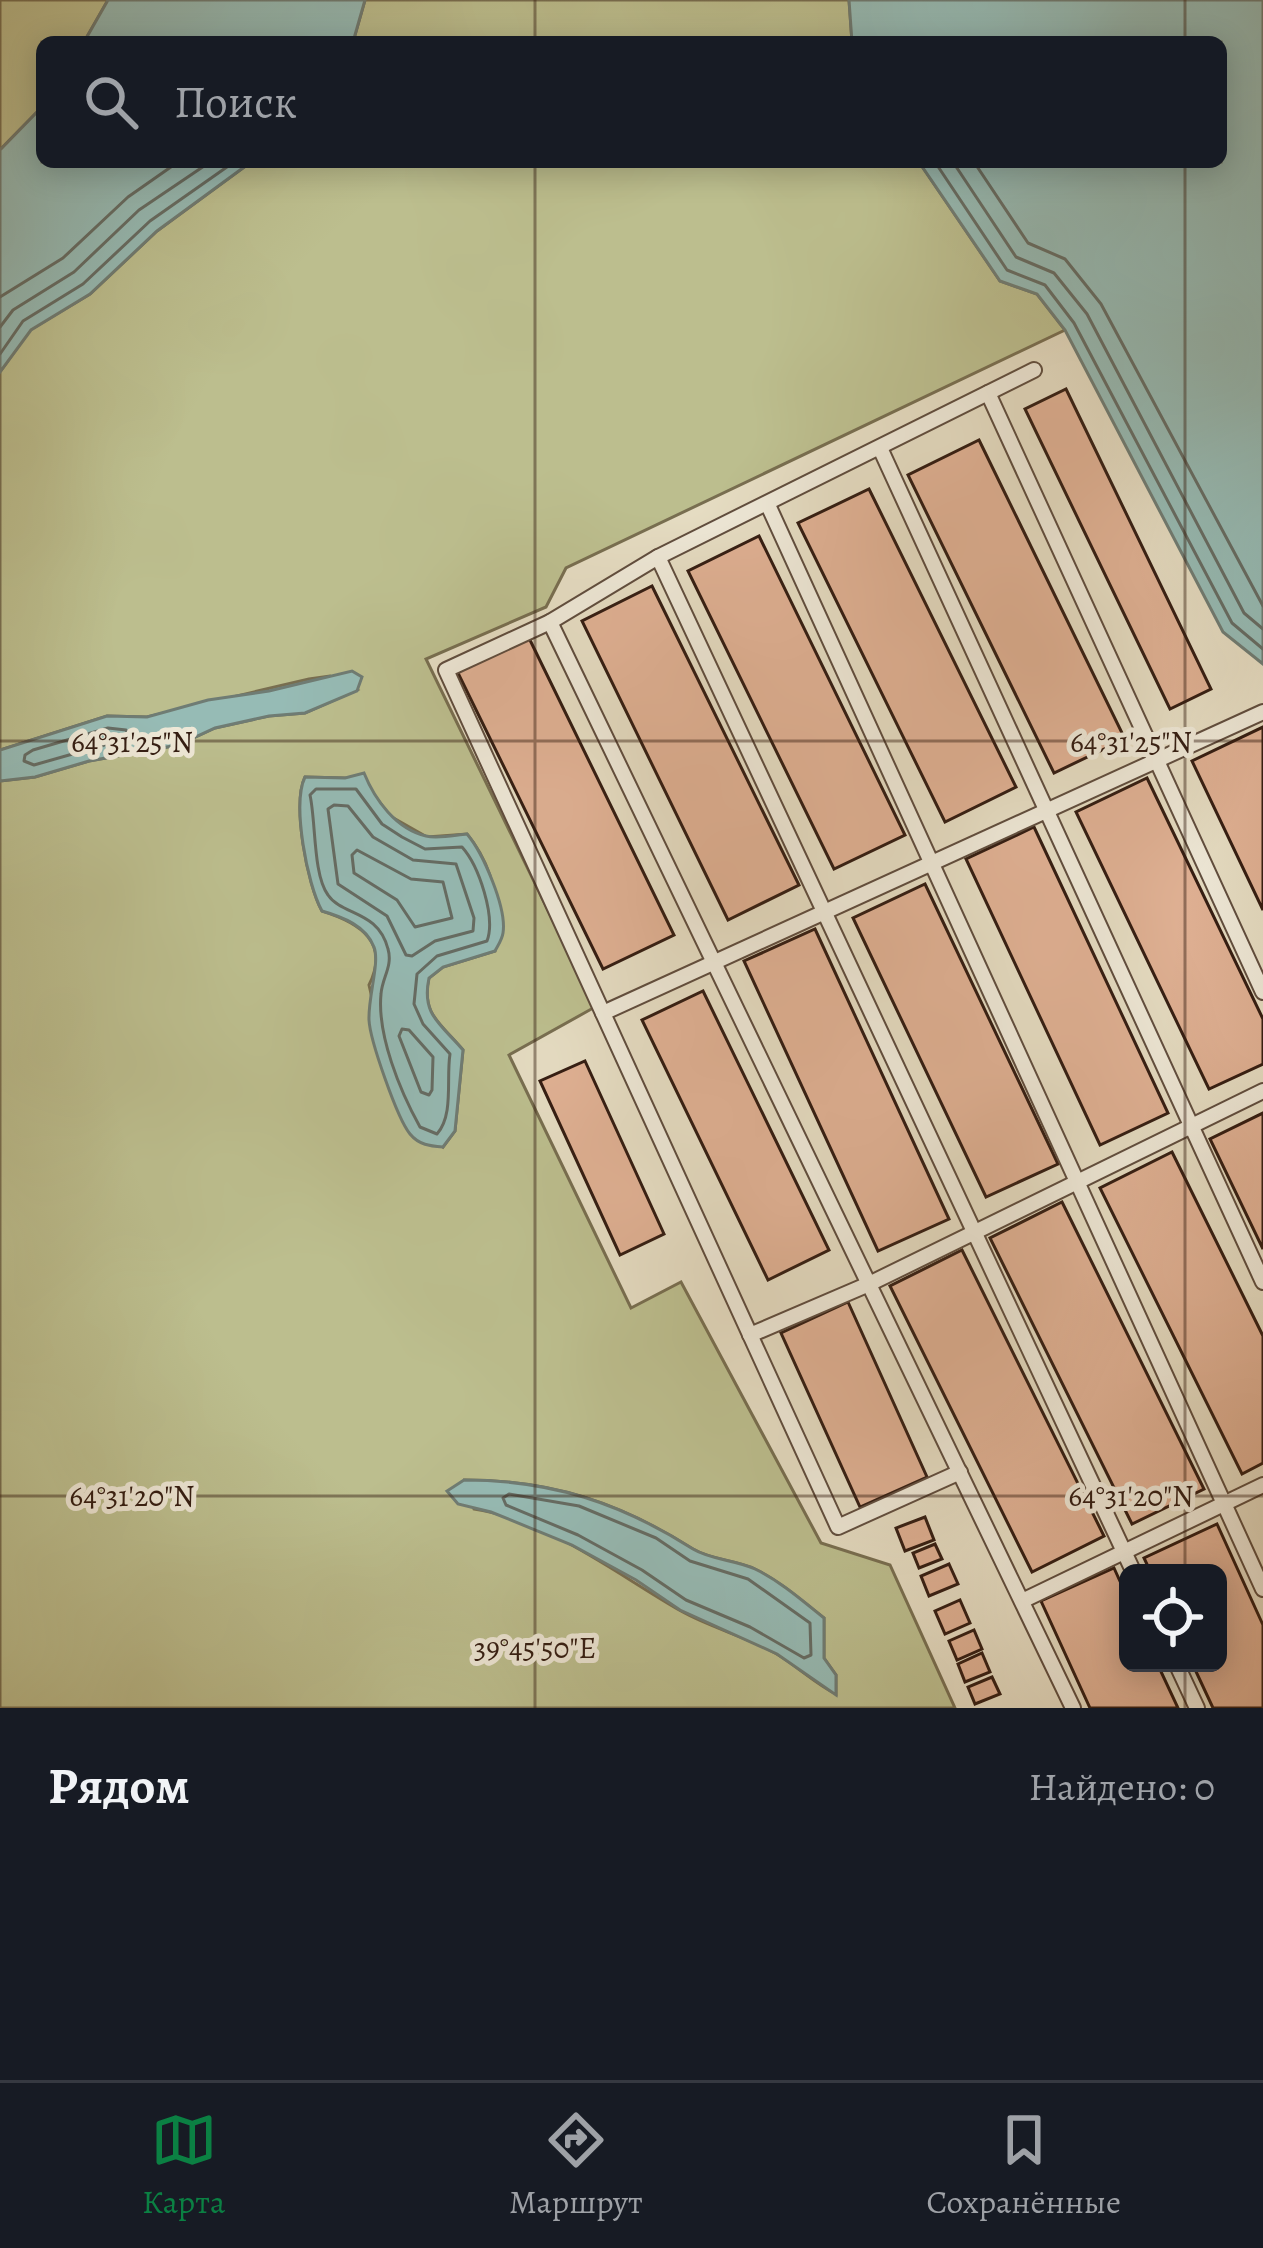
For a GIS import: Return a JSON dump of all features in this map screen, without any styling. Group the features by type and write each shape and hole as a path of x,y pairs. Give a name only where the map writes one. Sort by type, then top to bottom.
{"lane":[{"path":"960,1472 838,1527 446,670 550,622 658,557 1034,370"},
{"path":"988,393 1263,992"},
{"path":"880,448 1263,1282"},
{"path":"768,505 1263,1589"},
{"path":"658,557 1130,1564"},
{"path":"550,622 1073,1708"},
{"path":"603,1013 1263,712"},
{"path":"750,1335 869,1284 1263,1091"},
{"path":"1022,1600 1263,1484"},
{"path":"1180,1672 1197,1708"}],"green space":[{"path":"0,0 108,0 87,36 36,36 36,113 0,150"},
{"path":"365,0 849,0 852,36 355,36"},
{"path":"243,168 923,168 1000,281 1037,294 1065,330 566,568 546,607 426,659 595,1007 509,1055 631,1308 681,1282 821,1543 890,1565 955,1708 0,1708 0,781 178,745 215,728 305,713 357,690 330,676 309,679 147,717 107,716 0,750 0,372 30,330 90,294 157,231","holes":["305,777 345,778 372,792 390,816 427,837 467,834 490,875 496,904 495,951 443,967 429,978 430,1010 463,1050 455,1131 443,1147 397,1106 369,985 375,970 374,946 360,929 322,911 316,899 301,824 301,789","465,1480 585,1497 639,1519 700,1553 764,1574 824,1618 824,1658 836,1675 836,1694 775,1653 681,1611 556,1537 474,1509"]}],"water":[{"path":"108,0 365,0 355,36 87,36"},
{"path":"849,0 1263,0 1263,664 1223,632 1065,330 1037,294 1000,281 923,168 1227,168 1227,36 852,36"},
{"path":"36,113 36,168 243,168 157,231 90,294 31,330 0,372 0,150"},
{"path":"352,671 362,677 357,691 305,713 215,728 178,745 0,781 0,750 107,716 147,717"},
{"path":"364,773 381,803 405,827 431,837 467,834 486,867 501,910 503,933 495,951 443,967 429,978 430,1010 463,1050 455,1131 443,1147 417,1141 405,1125 371,1030 374,947 360,928 322,911 307,864 300,806 305,777 345,778"},
{"path":"464,1480 526,1484 584,1497 639,1519 700,1553 764,1574 824,1618 824,1658 836,1675 836,1695 777,1654 680,1610 572,1545 491,1512 458,1504 447,1491"}],"building":[{"path":"1066,389 1211,689 1170,709 1025,409"},
{"path":"979,440 1125,739 1054,773 908,475"},
{"path":"869,489 1016,787 945,822 798,523"},
{"path":"759,536 905,835 834,869 688,571"},
{"path":"652,586 799,885 728,920 582,621"},
{"path":"528,636 674,935 603,969 457,671"},
{"path":"1263,727 1263,910 1192,761"},
{"path":"1147,778 1263,1019 1263,1064 1209,1089 1076,812"},
{"path":"1034,827 1168,1113 1100,1145 966,859"},
{"path":"925,884 1058,1164 986,1197 853,918"},
{"path":"815,929 949,1219 878,1251 744,961"},
{"path":"703,991 829,1250 768,1280 642,1020"},
{"path":"585,1061 664,1234 620,1255 540,1081"},
{"path":"1263,1113 1263,1249 1210,1139"},
{"path":"1172,1152 1263,1336 1263,1463 1242,1474 1100,1188"},
{"path":"1062,1202 1204,1489 1132,1524 990,1238"},
{"path":"962,1250 1104,1536 1032,1572 890,1286"},
{"path":"848,1302 927,1477 860,1507 781,1333"},
{"path":"925,1517 934,1540 905,1551 896,1528"},
{"path":"1217,1524 1263,1625 1263,1708 1213,1708 1196,1672 1227,1672 1227,1564 1147,1564 1144,1558"},
{"path":"935,1544 942,1559 919,1568 913,1553"},
{"path":"949,1564 958,1584 929,1596 921,1576"},
{"path":"1114,1568 1119,1579 1119,1672 1161,1672 1178,1708 1090,1708 1041,1601"},
{"path":"960,1600 970,1623 945,1634 935,1611"},
{"path":"974,1630 982,1649 957,1660 949,1641"},
{"path":"982,1653 990,1672 965,1682 958,1664"},
{"path":"992,1677 1000,1694 975,1704 968,1687"}]}
